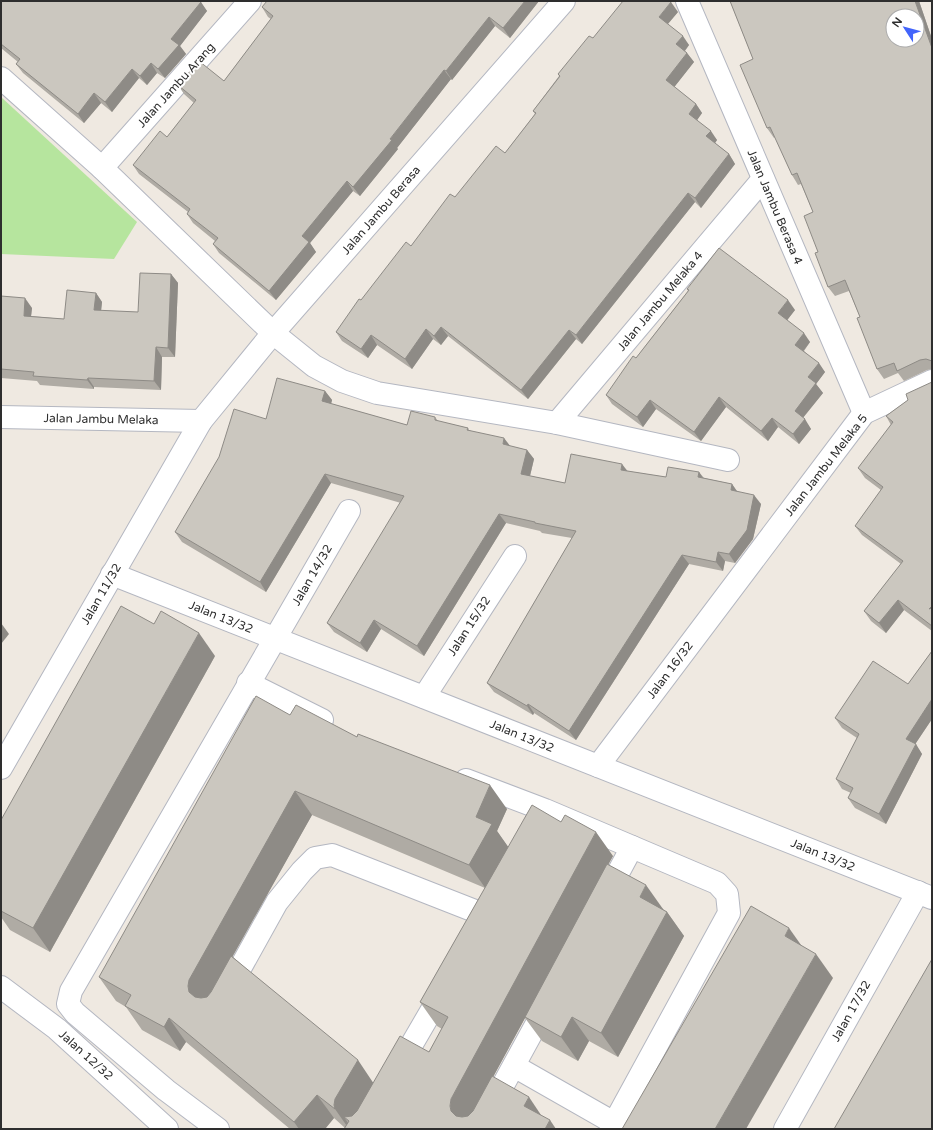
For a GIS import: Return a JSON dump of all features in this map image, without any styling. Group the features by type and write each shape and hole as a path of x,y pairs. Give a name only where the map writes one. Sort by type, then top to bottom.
{"street":[{"name":"Jalan Jambu Arang","path":"102,168 250,1"},
{"name":"Jalan Jambu Berasa","path":"201,421 272,333 564,1"},
{"name":"Jalan Jambu Berasa 4","path":"687,1 864,413"},
{"path":"1,78 102,168 272,333 314,366 342,381 377,393 557,423 728,460"},
{"name":"Jalan Jambu Melaka 4","path":"557,423 763,180"},
{"name":"Jalan Jambu Melaka 5","path":"742,575 864,413 932,381"},
{"name":"Jalan Jambu Melaka","path":"1,417 201,421"},
{"name":"Jalan 11/32","path":"1,768 201,421"},
{"name":"Jalan 14/32","path":"218,1129 166,1090 75,1013 68,1004 71,992 248,683 349,511"},
{"name":"Jalan 15/32","path":"424,697 515,556"},
{"name":"Jalan 13/32","path":"112,574 925,895"},
{"name":"Jalan 16/32","path":"598,766 742,575"},
{"path":"248,683 336,727"},
{"path":"451,774 545,810 717,883 727,894 729,913 613,1126 514,1066"},
{"path":"534,830 545,810"},
{"path":"595,915 632,847"},
{"path":"217,1010 277,902 302,871 315,858 332,855 485,915"},
{"path":"474,935 496,895"},
{"name":"Jalan 17/32","path":"785,1129 925,895"},
{"path":"390,1082 455,969"},
{"path":"479,1129 558,984"},
{"name":"Jalan 12/32","path":"1,987 57,1029 167,1129"}],"green space":[{"path":"1,97 137,222 114,259 1,254"}],"building":[{"path":"1,1 201,2 171,39 179,45 158,69 151,63 140,76 132,69 105,102 94,93 78,114 16,64 20,59 1,44"},
{"path":"267,1 525,1 503,28 489,17 446,71 444,70 390,139 392,140 353,187 347,181 302,236 309,242 269,291 213,244 218,238 187,214 190,209 133,165 160,131 167,137 196,100 178,85 199,61 224,81 273,16 262,7"},
{"path":"623,1 671,2 659,17 683,36 676,44 687,53 666,80 696,104 689,114 711,131 706,136 729,154 695,198 688,193 576,335 569,330 521,390 441,327 434,336 426,329 405,359 371,335 361,349 336,332 359,299 361,300 406,242 411,246 450,194 455,197 496,146 505,153 536,113 533,111 560,76 558,74 589,36 593,38"},
{"path":"730,1 915,1 918,8 885,8 885,48 925,48 925,29 932,48 932,361 926,359 920,360 897,371 894,363 877,369 857,318 860,317 845,280 828,287 815,253 818,252 804,216 813,212 797,173 792,175 770,127 767,128 740,65 753,59"},
{"path":"719,248 788,300 778,313 804,333 795,345 819,363 808,377 816,383 795,411 805,419 793,434 772,418 761,431 719,397 694,432 650,400 637,417 606,395 633,356 636,358 689,290 687,289"},
{"path":"140,273 171,274 168,348 156,347 154,381 88,378 87,380 33,376 34,372 1,369 1,296 25,298 24,316 64,319 67,290 96,293 94,310 138,312"},
{"path":"277,378 325,391 322,401 407,425 411,411 435,417 435,420 468,428 467,430 504,438 503,444 527,450 521,474 565,483 571,454 622,464 621,470 666,477 668,467 699,472 698,477 732,484 731,490 754,495 747,530 729,554 718,552 716,562 682,555 569,731 528,704 527,706 487,683 576,531 499,514 417,646 374,620 360,643 327,623 404,496 325,474 260,582 175,532 219,457 234,409 266,419"},
{"path":"932,382 932,606 929,609 932,608 932,626 898,600 879,623 864,611 903,561 855,526 883,487 858,468 893,422 886,416 908,400 906,394"},
{"path":"121,606 154,624 161,611 199,633 33,928 1,911 1,820"},
{"path":"932,651 932,699 906,739 916,744 879,814 848,798 853,788 836,779 859,734 835,718 873,661 908,684"},
{"path":"256,696 290,715 296,705 357,737 358,734 490,785 476,817 492,824 469,865 295,791 189,980 188,986 189,992 195,997 207,997 231,956 358,1060 335,1099 335,1109 317,1095 294,1122 169,1018 164,1027 125,1006 131,995 99,977"},
{"path":"532,805 561,822 565,815 596,832 451,1099 450,1106 451,1111 456,1116 468,1116 473,1111 492,1076 529,1097 524,1106 550,1120 545,1129 344,1129 349,1121 344,1117 352,1116 357,1111 400,1036 429,1052 448,1017 420,1002"},
{"path":"607,864 646,885 640,897 667,912 601,1033 572,1017 561,1037 525,1017"},
{"path":"751,906 789,928 785,936 816,954 715,1129 622,1129"},
{"path":"932,959 932,1129 834,1129"}]}
